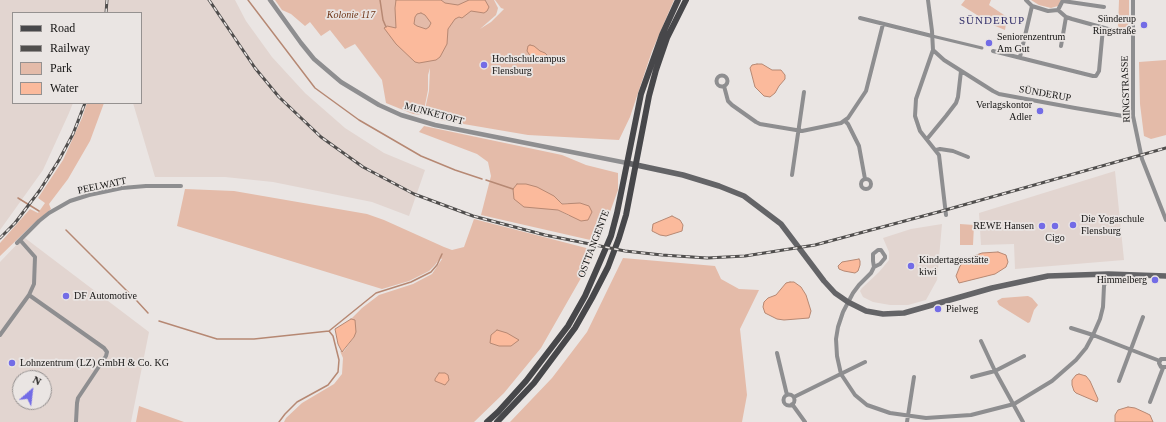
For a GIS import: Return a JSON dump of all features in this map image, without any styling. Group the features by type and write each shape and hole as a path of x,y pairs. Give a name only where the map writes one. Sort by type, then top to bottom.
{"main road":[{"name":"OSTTANGENTE","path":"487,422 526,381 568,326 585,296 611,236 618,213 642,94 662,35 678,0"},
{"name":"OSTTANGENTE","path":"497,422 534,383 574,328 592,298 608,266 626,215 649,96 656,70 667,38 686,0"},
{"name":"MUNKETOFT","path":"627,163 683,175 719,186 744,196 782,224 824,281 835,293 848,302 866,311 883,314 904,313 992,288 1048,276 1108,274 1166,276"}],"street":[{"name":"MUNKETOFT","path":"270,0 301,44 314,59 341,82 379,105 401,115 435,125 627,163"},
{"path":"928,0 933,50 915,106 917,124 920,131 939,155 946,216"},
{"path":"1026,0 1032,6 1048,11 1058,10 1066,17 1119,32 1133,32"},
{"path":"1058,10 1063,0 1104,7"},
{"name":"RINGSTRASSE","path":"1133,0 1133,116 1142,159 1166,220"},
{"path":"1020,57 1032,6"},
{"path":"1061,46 1066,17"},
{"path":"860,18 982,48"},
{"path":"724,86 728,101 756,122 806,131 845,121 866,91 884,24"},
{"path":"993,51 1096,76 1099,71 1103,28"},
{"name":"SÜNDERUP","path":"933,50 937,55 962,70 992,92 1075,108 1124,116 1133,116"},
{"path":"927,139 956,103 962,70"},
{"path":"792,175 804,92"},
{"path":"845,121 859,146 865,179"},
{"path":"936,150 940,149 953,151 968,157"},
{"name":"PEELWATT","path":"29,295 34,284 35,257 19,241 49,213 70,201 89,195 122,188 181,186"},
{"path":"874,267 871,273 859,285 848,302 838,327 836,339 837,356 841,374 855,395 867,405 890,413 908,417 926,418 971,414 1014,404 1065,372 1086,348 1093,335 1100,319 1104,286 1108,274"},
{"path":"0,335 29,295 104,348 106,356 78,398 76,422"},
{"path":"1118,381 1143,317"},
{"path":"1071,328 1093,335 1160,362 1160,366 1164,367 1150,402"},
{"path":"981,341 995,371 1023,422"},
{"path":"777,353 787,394 784,398 785,403 788,405 792,404"},
{"path":"972,377 995,371 1024,356"},
{"path":"1160,362 1166,358"},
{"path":"794,397 865,362"},
{"path":"907,422 914,377"},
{"path":"787,394 794,397"},
{"path":"792,404 794,397"},
{"path":"792,404 805,422"}],"shaded area":[{"path":"0,0 235,0 246,21 272,57 305,93 345,128 384,153 425,170 409,216 372,202 273,182 225,177 155,177 133,104 142,104 142,12 12,12 12,104 73,104 43,170 0,230"},
{"path":"1115,171 1124,260 1015,269 1014,244 981,245 979,213"},
{"name":"Kindertagesstätte kiwi","path":"942,224 937,280 926,300 908,305 890,305 873,302 863,297 860,291 862,288 889,260 889,252 883,238 911,229"},
{"path":"25,238 149,332 131,422 0,422 0,262 22,239"}],"green space":[{"name":"Hochschulcampus Flensburg","path":"275,0 494,0 498,8 496,15 480,29 491,22 504,9 501,8 495,0 674,0 652,51 630,117 619,140 528,135 440,120 425,115 429,91 430,68 428,75 428,90 423,115 413,114 386,103 382,80 355,44 345,49 330,30 321,36 310,22 305,26 291,14 282,10"},
{"path":"965,0 991,0 989,5 1007,17 1005,30 993,25 961,5"},
{"path":"1031,0 1061,0 1058,6 1051,8 1039,5"},
{"path":"1119,0 1129,0 1129,23 1124,28 1118,28"},
{"path":"1166,60 1166,135 1151,139 1144,136 1140,104 1139,62"},
{"path":"87,104 104,104 90,141 68,179 49,204 51,209 0,256 0,243 30,209 38,213 45,203 38,198 63,160"},
{"path":"424,126 562,155 586,165 618,173 618,190 599,242 481,215 491,176 488,162 477,154 419,132","holes":["554,196 562,204 568,203 569,216 558,210"]},
{"path":"185,189 234,191 367,214 452,250 464,247 474,219 594,250 581,278 541,348 504,393 474,422 284,422 286,418 302,403 334,384 342,374 343,358 340,351 344,351 354,337 353,319 351,319 379,295 413,284 432,274 442,259 440,258 429,271 409,281 382,289 177,226"},
{"path":"960,224 974,225 973,245 960,245"},
{"path":"623,258 715,266 721,279 739,289 759,290 740,329 747,395 742,422 510,422 552,378 587,332"},
{"path":"1028,296 1038,305 1034,310 1030,322 1028,323 999,305 997,301 1002,298"},
{"path":"139,406 184,422 136,422"}],"water":[{"path":"396,0 441,0 445,3 458,5 469,0 485,0 489,7 484,13 471,11 462,18 459,17 455,19 448,29 447,44 440,57 436,60 419,63 415,62 396,44 384,28 387,26 396,28","holes":["421,13 425,15 431,23 429,27 426,29 414,24 417,14"]},
{"path":"530,45 547,55 545,60 535,63 527,51 528,46"},
{"path":"762,64 772,70 781,70 785,75 785,79 775,93 770,97 764,96 755,87 750,68 752,65"},
{"path":"517,184 526,184 537,187 554,196 562,204 580,203 589,206 592,212 588,220 581,221 558,210 524,207 514,199 513,189"},
{"path":"672,216 680,220 683,225 682,231 666,236 652,231 653,224"},
{"path":"998,252 1006,255 1008,262 1006,267 995,274 959,283 956,276 960,266 968,258 982,253"},
{"path":"859,259 860,265 858,271 855,273 839,269 838,266 842,262"},
{"path":"794,282 801,287 806,295 811,311 809,318 784,320 777,319 765,313 763,307 764,302 768,298 776,295 786,283"},
{"path":"351,319 355,320 356,332 354,337 342,352 338,344 335,329"},
{"path":"497,330 507,333 519,340 511,346 499,346 490,343 491,335"},
{"path":"439,373 445,373 448,375 449,380 445,385 435,381"},
{"path":"1079,374 1086,376 1090,381 1098,399 1097,402 1074,391 1072,380"},
{"path":"1128,407 1135,408 1150,415 1153,422 1115,422 1115,415 1118,410"}],"waterway":[{"path":"248,0 315,88 359,120 421,156 482,179"},
{"path":"380,0 383,20 386,27"},
{"path":"486,180 513,189"},
{"path":"18,198 39,211"},
{"path":"66,230 90,254"},
{"path":"159,321 217,339 254,339 329,331 376,293 411,282 431,272 437,265 442,254"},
{"path":"91,255 117,281"},
{"path":"118,282 136,300"},
{"path":"137,301 148,313"},
{"path":"279,422 297,402 328,385 338,372 339,360 333,336 329,331"}],"railway":[{"path":"106,12 107,0"},
{"path":"209,0 255,68 279,97 321,137 363,167 414,194 473,216 545,235 625,251 707,258 745,256 815,245 1166,148"},
{"path":"0,238 15,223 40,190 59,160 73,134 85,104"}],"place":[{"name":"Sünderup Ringstraße","path":"1144,25"},
{"name":"Seniorenzentrum Am Gut","path":"989,43"},
{"name":"Hochschulcampus Flensburg","path":"484,65"},
{"name":"Verlagskontor Adler","path":"1040,111"},
{"name":"Die Yogaschule Flensburg","path":"1073,225"},
{"name":"REWE Hansen","path":"1042,226"},
{"name":"Cigo","path":"1055,226"},
{"name":"Kindertagesstätte kiwi","path":"911,266"},
{"name":"Himmelberg","path":"1155,280"},
{"name":"DF Automotive","path":"66,296"},
{"name":"Pielweg","path":"938,309"},
{"name":"Lohnzentrum (LZ) GmbH & Co. KG","path":"12,363"}],"district":[{"name":"SÜNDERUP","path":"992,21"}],"park label":[{"name":"Kolonie 117","path":"351,15"}]}
